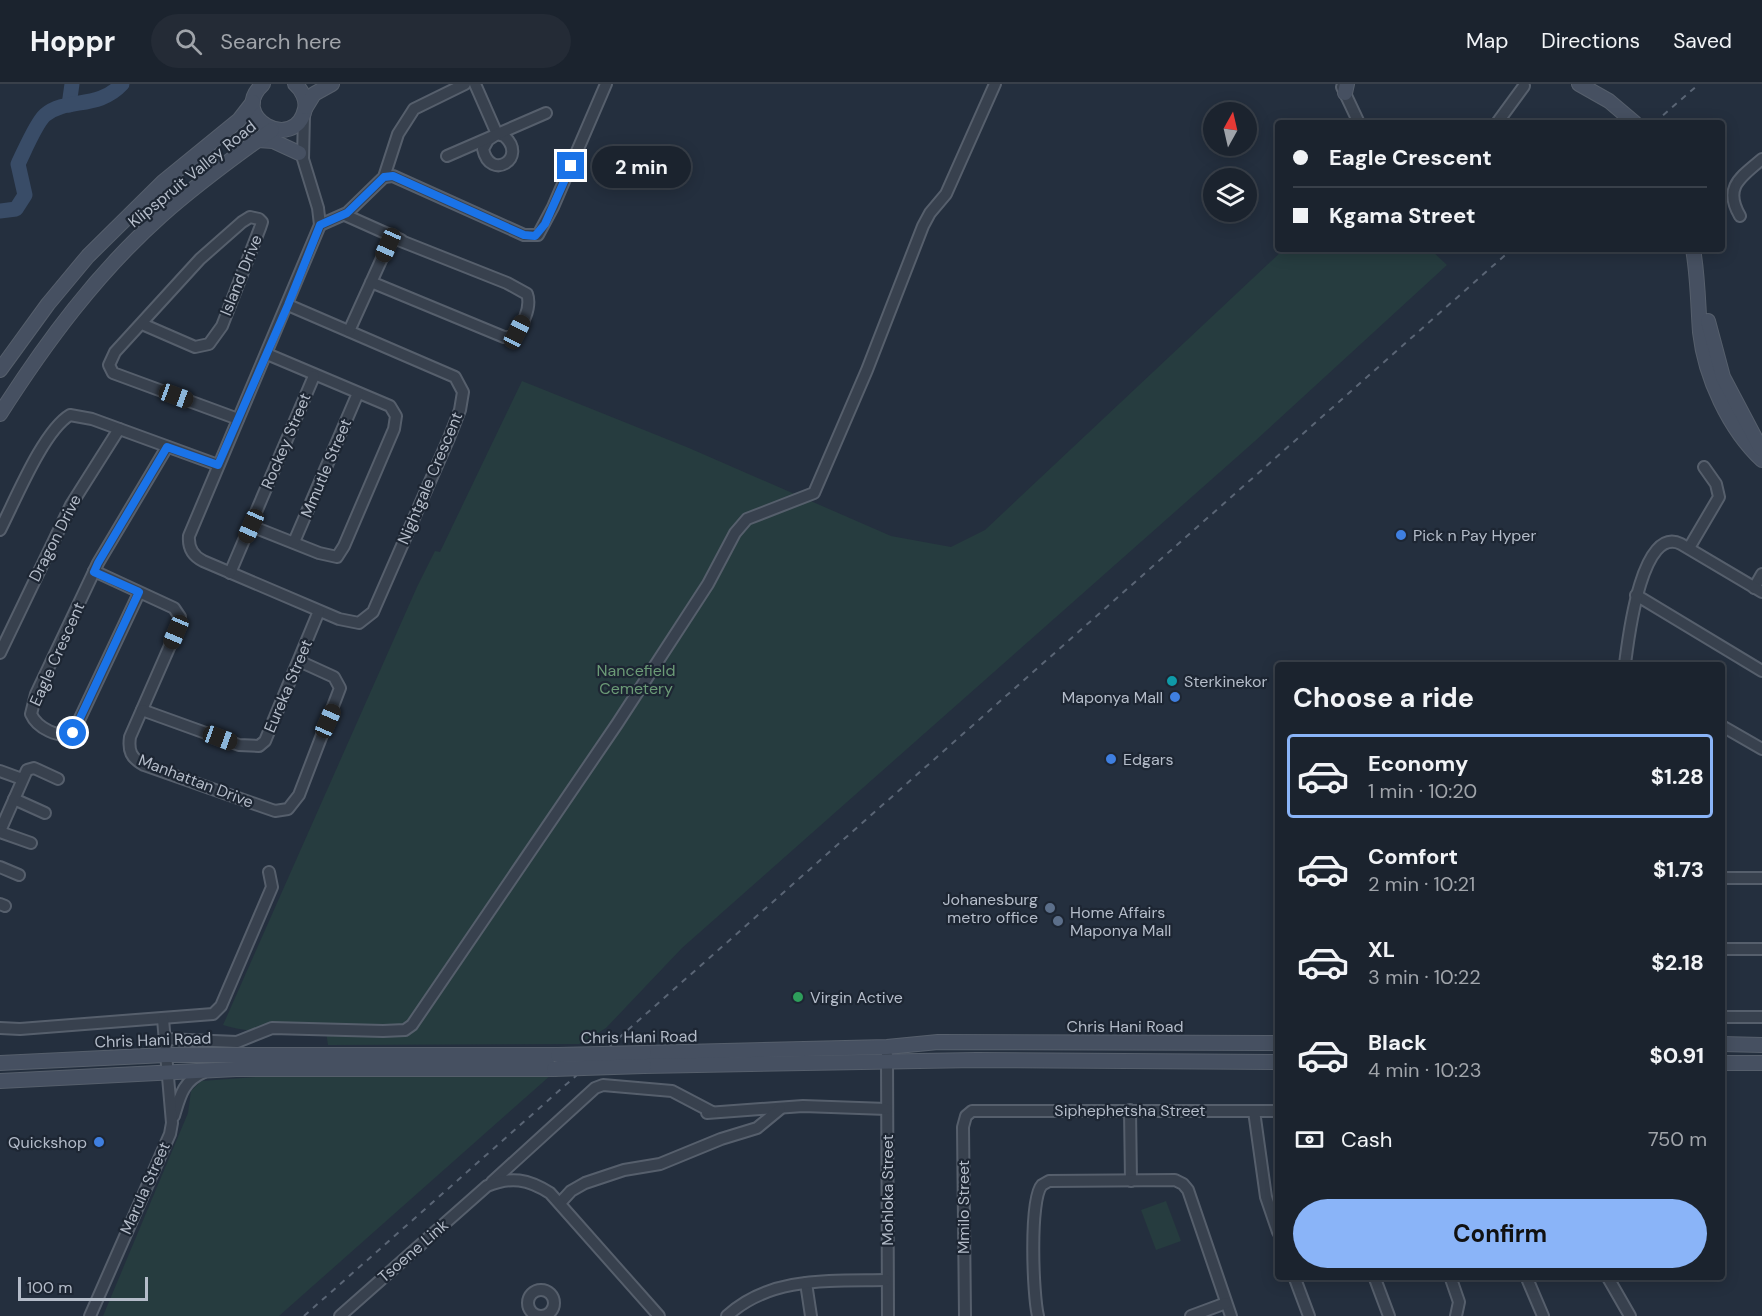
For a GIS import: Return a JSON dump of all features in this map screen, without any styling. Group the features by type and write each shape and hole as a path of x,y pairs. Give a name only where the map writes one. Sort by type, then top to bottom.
{"main road":[{"name":"Klipspruit Valley Road","path":"0,370 48,304 96,248 163,182 239,120 253,102 256,91 263,84"},
{"path":"295,84 303,95 305,110"},
{"path":"305,110 314,94 332,84"},
{"path":"1583,86 1609,101 1631,120"},
{"path":"253,102 256,117 276,130"},
{"name":"Klipspruit Valley Road","path":"0,414 45,346 117,259 161,216 258,140 276,130 294,126 305,110"},
{"path":"258,140 273,141 301,156"},
{"path":"1693,252 1700,334 1710,372 1740,435 1762,460"},
{"path":"1702,252 1707,320 1714,351 1725,383 1762,450"},
{"name":"Chris Hani Road","path":"0,1081 209,1070 554,1069 644,1060 949,1042 1275,1043"},
{"path":"1725,1044 1762,1045"},
{"name":"Chris Hani Road","path":"0,1064 166,1055 558,1055 644,1060 887,1063 976,1060 1275,1062"},
{"path":"1725,1063 1762,1063"}],"street":[{"path":"320,225 345,214 384,177 398,134 409,114 422,103 465,84"},
{"path":"475,84 497,134"},
{"path":"384,177 393,176 524,235 538,235 553,207 606,84"},
{"path":"165,1039 237,1041 272,1028 383,1031 405,1030 412,1025 617,724 708,584 735,533 747,519 814,493 870,364 923,226 930,213 946,194 995,84"},
{"path":"1499,120 1524,86"},
{"path":"1344,87 1358,120"},
{"path":"288,305 320,225 318,208 301,156 305,110"},
{"path":"447,156 546,113"},
{"path":"276,130 301,156"},
{"path":"1740,216 1731,200 1734,188 1762,159"},
{"path":"345,214 401,240 507,283 527,294 527,309 513,337 504,337 371,282"},
{"name":"Island Drive","path":"142,324 195,347 209,344 222,326 260,228 262,222 259,219 250,217 242,222 200,259 110,358 109,370 238,419"},
{"path":"349,330 388,245 395,240 401,240"},
{"name":"Nightgale Crescent","path":"288,305 455,377 461,384 463,399 373,612 364,621 352,623 230,573 197,558 188,544 189,536 218,465 288,305"},
{"path":"251,526 319,553 337,557 360,510 394,429 396,416 390,406 267,354"},
{"name":"Rockey Street","path":"230,573 314,375"},
{"name":"Mmutle Street","path":"294,542 357,393"},
{"path":"0,530 32,466 65,418 77,415 218,465"},
{"name":"Dragon Drive","path":"0,652 65,514 119,429"},
{"name":"Eagle Crescent","path":"139,592 73,733 63,735 38,725 31,714 36,694 94,572 136,496 167,447"},
{"path":"1689,548 1719,498 1716,484 1704,467"},
{"path":"1625,662 1636,595 1660,547 1669,541 1689,548 1758,590 1762,574"},
{"name":"Manhattan Drive","path":"94,572 174,608 180,617 129,746 136,761 227,795 283,812 291,807 299,795 340,688 334,677 299,661"},
{"path":"1636,595 1762,671"},
{"name":"Eureka Street","path":"142,710 238,745 258,746 265,741 319,611"},
{"path":"1725,728 1762,749"},
{"path":"30,843 0,829 22,779 30,768 58,779"},
{"path":"0,771 22,779"},
{"path":"14,799 45,813"},
{"path":"0,867 19,875"},
{"path":"0,1028 20,1029 207,1017 218,1011 272,887 269,873"},
{"path":"1725,878 1762,878"},
{"path":"1725,949 1762,949"},
{"path":"1725,1017 1762,1017"},
{"name":"Marula Street","path":"90,1316 162,1153 172,1123 163,1019"},
{"name":"Mohloka Street","path":"887,1047 886,1280 888,1316"},
{"path":"172,1123 187,1081 209,1070"},
{"name":"Tsoene Link","path":"340,1316 595,1088 603,1085 672,1092 708,1112 780,1109"},
{"path":"659,1316 560,1203 571,1191 585,1182 624,1170 660,1164 721,1139 757,1128 780,1109 831,1106 887,1109"},
{"name":"Siphephetsha Street","path":"981,1110 1275,1111"},
{"name":"Mmilo Street","path":"965,1316 963,1123 972,1111 981,1110"},
{"path":"1130,1110 1131,1181"},
{"path":"1254,1111 1264,1187 1275,1222"},
{"name":"Tsoene Link","path":"487,1186 500,1181 518,1179 537,1185 560,1203"},
{"path":"1038,1316 1034,1280 1035,1202 1038,1189 1049,1181 1175,1180 1186,1186 1231,1316"},
{"path":"727,1316 746,1299 755,1295 806,1283 886,1280"},
{"path":"1296,1280 1309,1316"},
{"path":"1376,1280 1389,1316"},
{"path":"1451,1280 1459,1302 1456,1316"},
{"path":"1528,1280 1543,1316"},
{"path":"1609,1280 1630,1316"},
{"path":"806,1283 811,1316"},
{"path":"1191,1316 1226,1302"}],"green space":[{"name":"Nancefield Cemetery","path":"1281,252 1433,252 1447,265 1255,441 682,948 606,1028 579,1044 328,1045 326,1032 261,1032 223,1025 417,587 435,551 440,552 522,381 689,448 891,536 951,547 985,530"},
{"path":"283,1075 551,1075 279,1316 103,1316 188,1113 191,1091 201,1081"},
{"path":"1166,1201 1181,1241 1156,1250 1141,1210"}],"waterway":[{"path":"69,105 72,84"},
{"path":"0,211 16,209 25,195 18,164 34,131 45,115 63,106 103,97 122,84"}],"railway":[{"path":"1657,120 1699,84"},
{"path":"304,1316 1509,252"}],"place":[{"name":"Pick n Pay Hyper","path":"1401,535"},
{"name":"Sterkinekor","path":"1172,681"},
{"name":"Maponya Mall","path":"1175,697"},
{"name":"Edgars","path":"1111,759"},
{"name":"Johanesburg metro office","path":"1050,908"},
{"name":"Home Affairs Maponya Mall","path":"1058,921"},
{"name":"Virgin Active","path":"798,997"},
{"name":"Quickshop","path":"99,1142"}],"route":[{"path":"73,733 139,592 94,572 98,563 167,447 218,465 288,305 320,225 340,218 384,177 393,176 524,235 535,236 541,232 571,166"}]}
